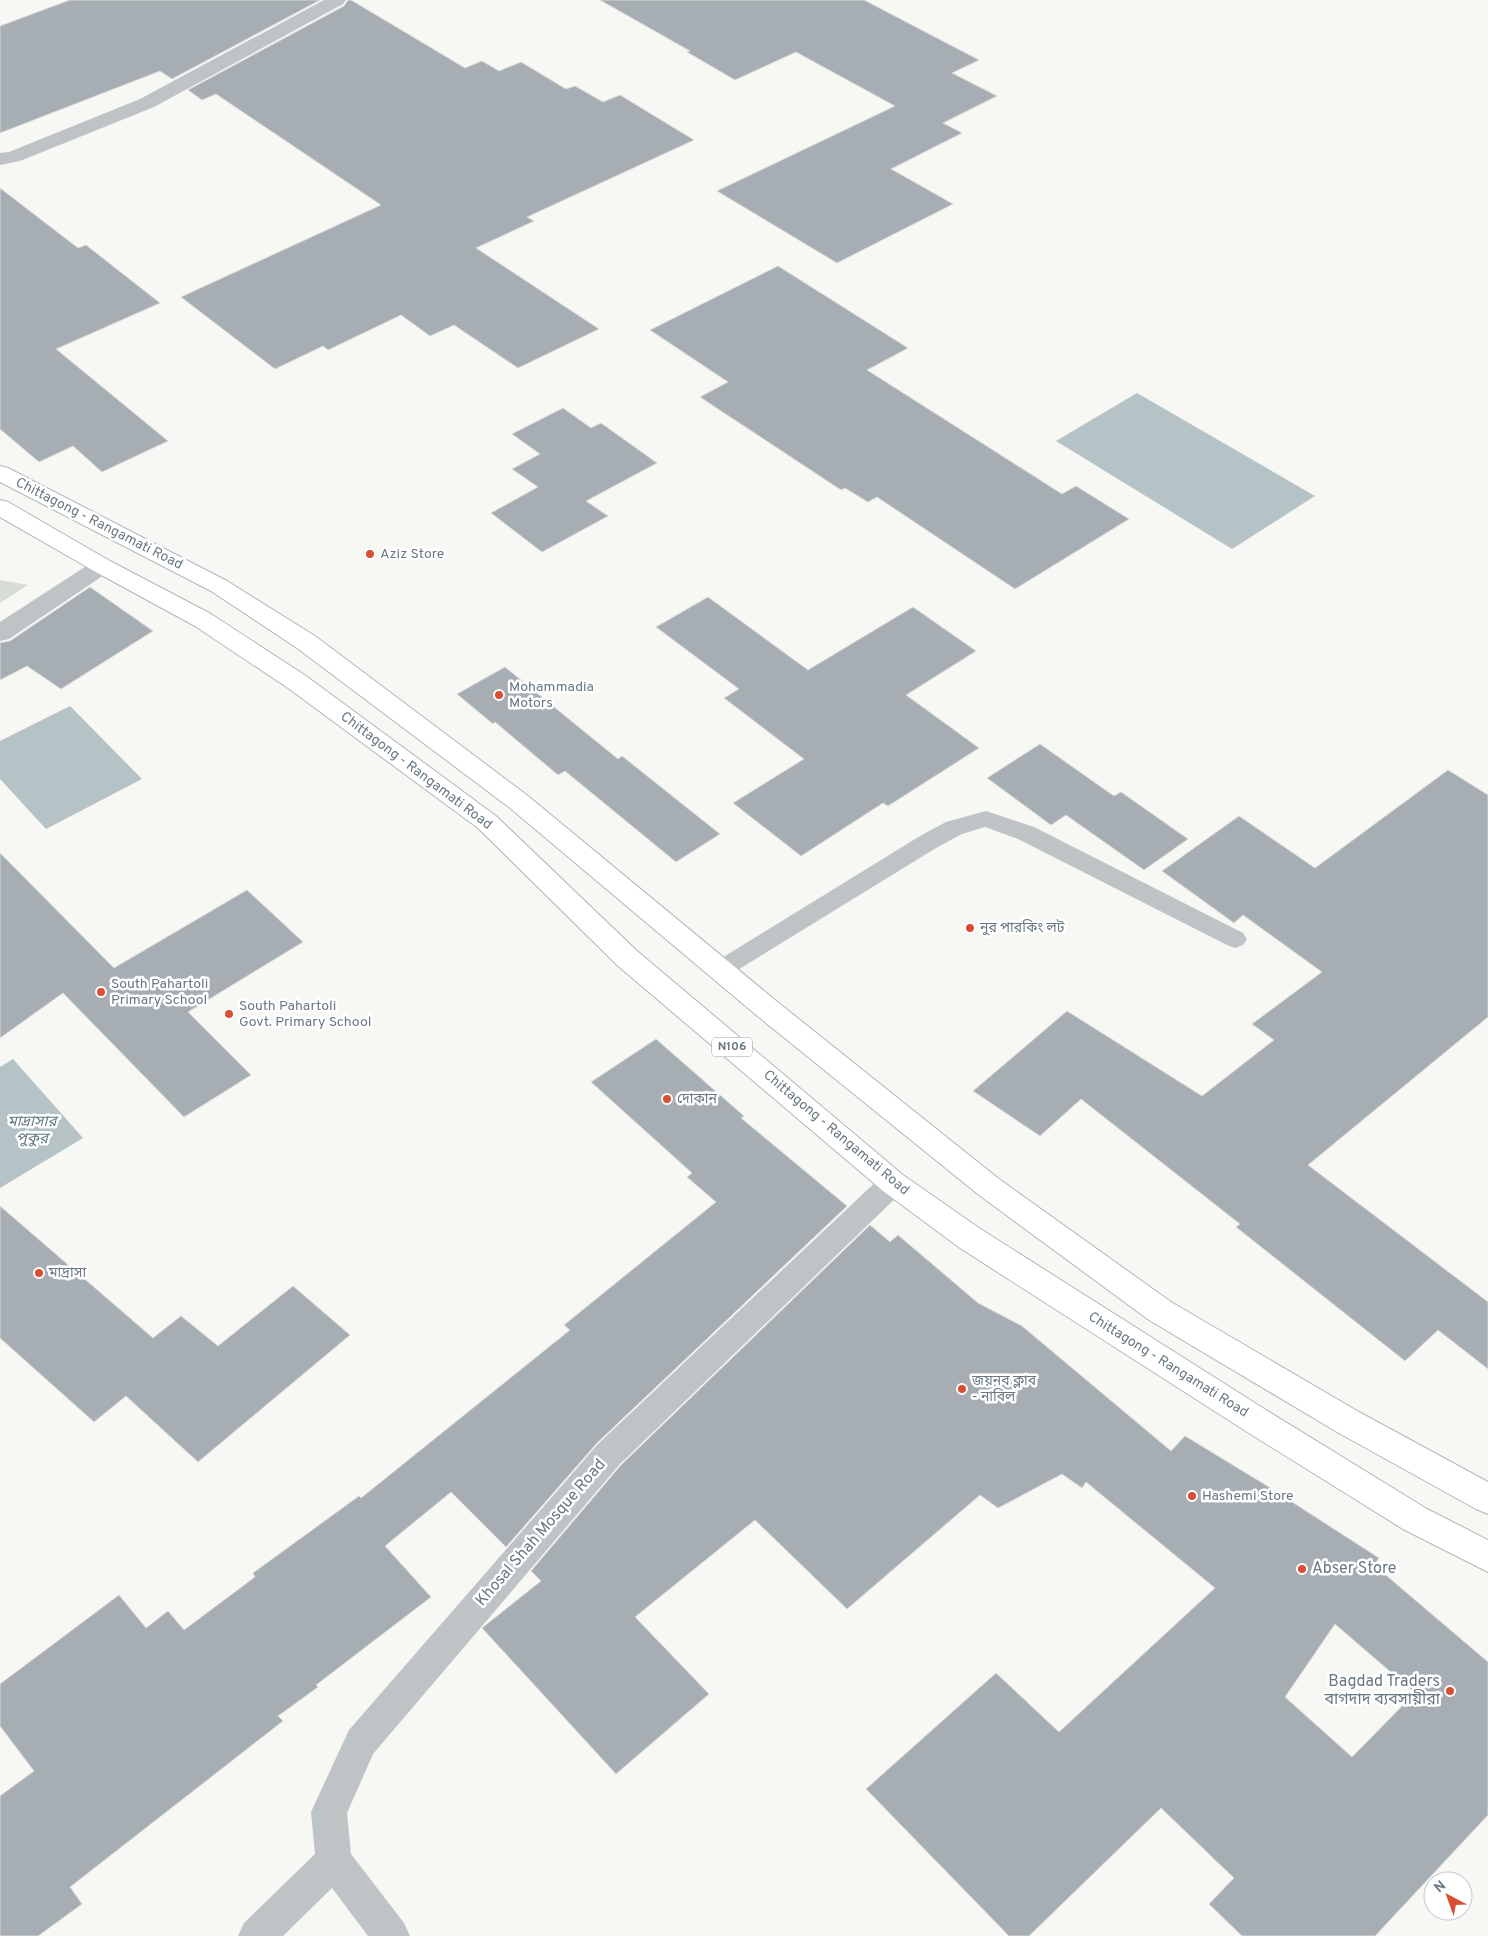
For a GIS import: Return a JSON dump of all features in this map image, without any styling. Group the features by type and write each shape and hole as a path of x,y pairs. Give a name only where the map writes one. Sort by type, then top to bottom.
{"highway":[{"name":"Chittagong - Rangamati Road","path":"0,473 218,586 306,642 519,802 720,970 988,1187 1160,1311 1348,1422 1488,1500"},
{"name":"Chittagong - Rangamati Road","path":"0,507 102,566 203,620 297,682 487,822 627,958 893,1183 970,1239 1415,1519 1488,1557"}],"street":[{"path":"0,159 13,157 147,103 337,0"},
{"path":"0,633 102,566"},
{"name":"Khosal Shah Mosque Road","path":"334,1861 329,1812 361,1742 609,1454 893,1183"},
{"path":"257,1936 334,1861 391,1936"}],"lane":[{"path":"720,970 928,842 954,828 986,819 1026,833 1235,939"}],"shaded area":[{"path":"0,580 28,585 0,603"}],"water":[{"path":"1137,393 1315,496 1232,549 1056,441"},
{"path":"70,706 142,779 46,829 0,779 0,741"},
{"name":"মাদ্রাসার পুকুর","path":"13,1059 83,1138 0,1188 0,1067"}],"building":[{"path":"70,0 320,0 172,79 160,71 0,133 0,26"},
{"path":"348,0 351,0 465,68 482,61 499,71 521,62 566,89 575,86 603,102 620,95 694,140 527,217 534,221 476,248 599,329 518,368 454,325 430,336 401,315 328,350 323,346 275,369 181,297 381,205 216,94 202,100 188,90 344,6"},
{"path":"600,0 864,0 979,60 952,73 997,96 943,123 962,133 891,169 953,204 837,263 717,191 895,106 796,52 735,80 687,52 690,51"},
{"path":"0,188 78,248 86,245 160,303 56,349 168,441 102,472 73,446 39,462 0,429"},
{"path":"778,266 908,348 867,370 1062,494 1076,486 1129,519 1015,589 877,497 868,502 845,488 841,490 700,397 728,382 650,330"},
{"path":"563,408 591,428 601,423 657,463 586,501 608,516 542,552 491,513 538,487 512,469 540,454 512,434"},
{"path":"90,587 153,631 61,689 27,666 0,680 0,643 10,641"},
{"path":"708,597 808,670 913,607 976,651 906,695 979,748 888,806 883,803 801,856 733,803 804,759 724,698 739,689 656,627"},
{"path":"505,667 618,759 622,756 720,834 676,862 565,771 558,775 495,722 493,724 457,694"},
{"path":"1040,744 1114,796 1121,792 1188,839 1144,870 1066,815 1051,825 987,778"},
{"path":"1448,770 1488,795 1488,1017 1308,1165 1488,1302 1488,1369 1438,1330 1405,1361 1236,1227 1240,1224 1081,1099 1040,1136 973,1091 1067,1011 1202,1096 1274,1040 1252,1024 1322,972 1243,915 1234,923 1162,871 1239,816 1315,868"},
{"path":"0,853 114,968 247,890 303,942 188,1012 251,1075 184,1117 63,993 0,1038"},
{"path":"656,1039 744,1116 741,1118 847,1206 597,1443 506,1547 451,1492 385,1546 431,1597 316,1685 318,1687 278,1716 283,1721 70,1887 82,1904 38,1936 0,1936 0,1796 34,1771 0,1726 0,1684 119,1595 146,1628 168,1611 184,1630 255,1577 253,1573 359,1496 361,1498 570,1330 564,1325 716,1202 687,1177 692,1173 591,1082"},
{"path":"0,1206 153,1338 181,1316 218,1346 293,1286 350,1335 198,1462 126,1396 94,1422 0,1338"},
{"path":"870,1225 890,1242 898,1235 978,1303 1022,1326 1171,1451 1185,1436 1379,1558 1374,1565 1488,1662 1488,1815 1436,1871 1423,1871 1423,1885 1375,1936 1242,1936 1209,1904 1234,1878 1161,1808 1029,1936 1009,1936 866,1789 996,1673 1059,1732 1215,1588 1086,1482 1082,1488 1062,1474 998,1508 980,1495 847,1609 755,1520 635,1617 709,1694 616,1774 482,1628 541,1581 531,1571 621,1465","holes":["1335,1624 1415,1693 1352,1757 1285,1697"]}],"place":[{"name":"Aziz Store","path":"370,554"},
{"name":"Mohammadia Motors","path":"499,695"},
{"name":"নুর পারকিং লট","path":"970,928"},
{"name":"South Pahartoli Primary School","path":"101,992"},
{"name":"South Pahartoli Govt. Primary School","path":"229,1014"},
{"name":"দোকান","path":"667,1099"},
{"name":"মাদ্রাসা","path":"39,1273"},
{"name":"জয়নব ক্লাব - নাবিল","path":"962,1389"},
{"name":"Hashemi Store","path":"1192,1496"},
{"name":"Abser Store","path":"1302,1569"},
{"name":"Bagdad Traders বাগদাদ ব্যবসায়ীরা","path":"1450,1691"}]}
